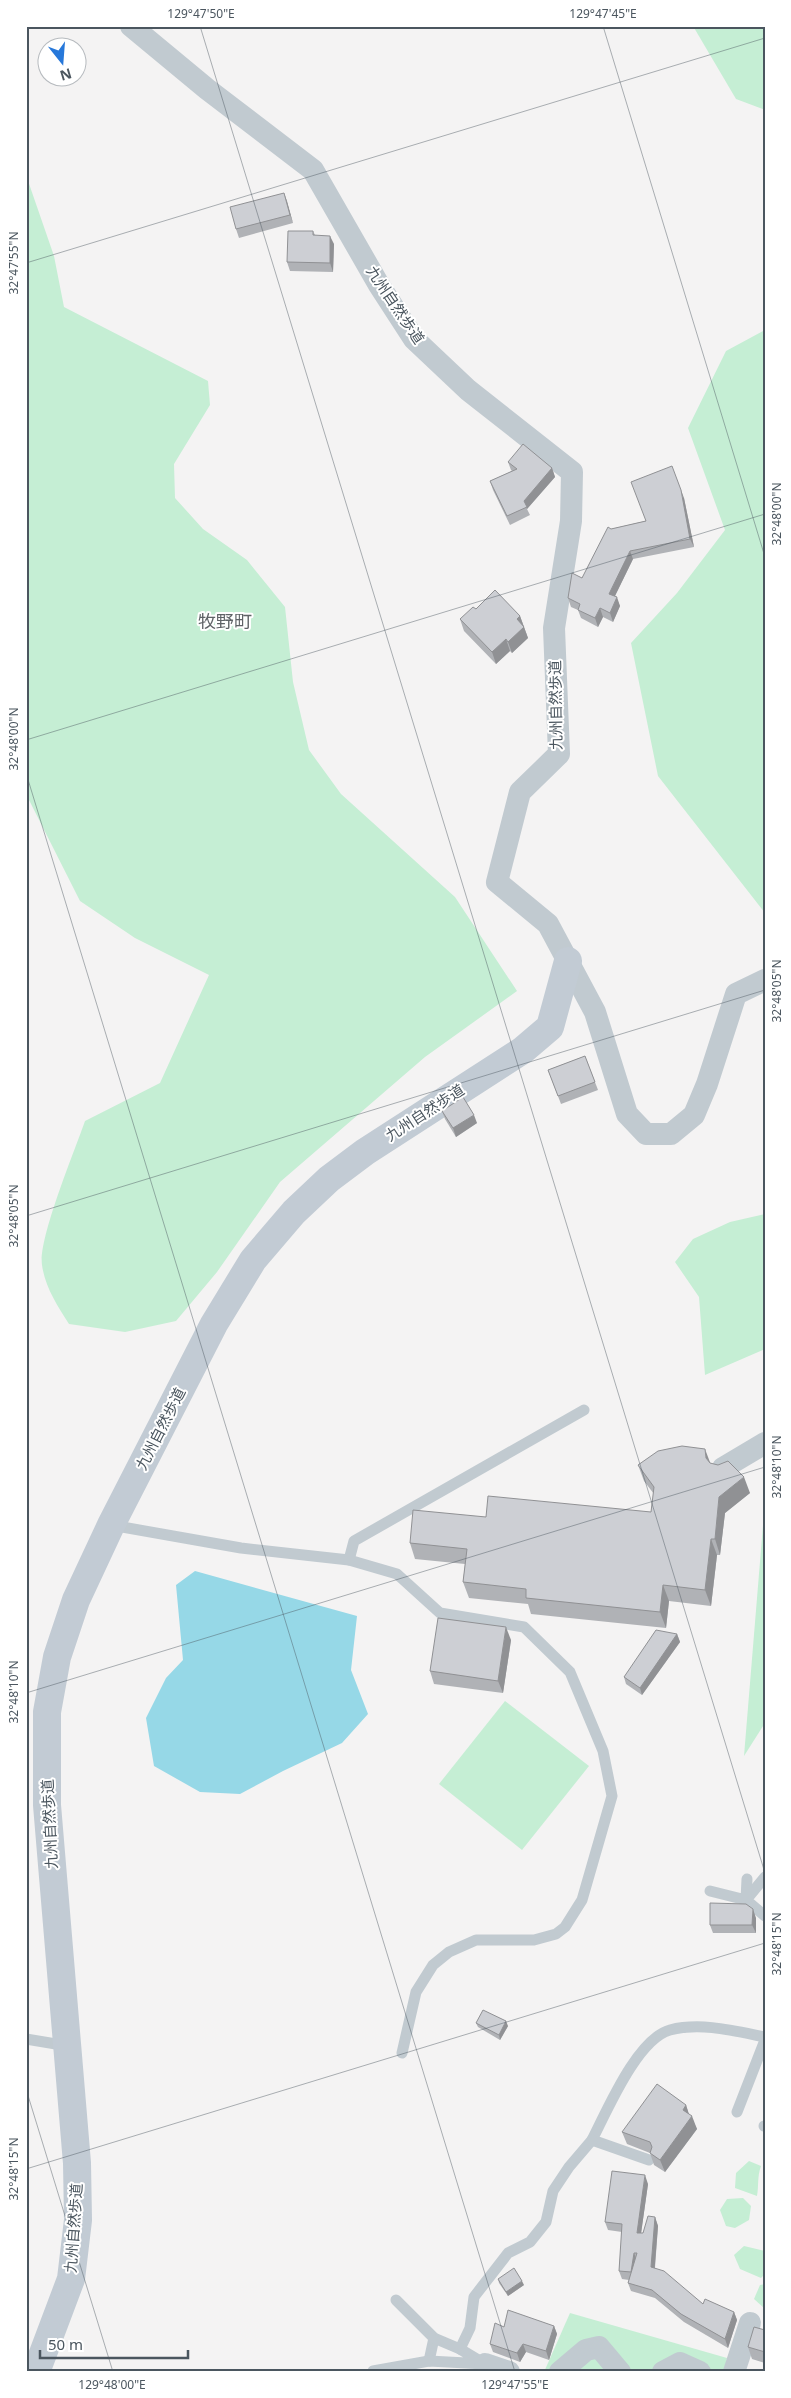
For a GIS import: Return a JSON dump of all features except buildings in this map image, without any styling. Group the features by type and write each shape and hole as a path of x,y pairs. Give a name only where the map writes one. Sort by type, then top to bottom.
{"street":[{"name":"九州自然歩道","path":"36,2372 71,2279 78,2220 77,2163 48,1805 46,1712 57,1656 76,1600 111,1525 214,1324 253,1260 294,1212 330,1179 365,1152 523,1050 550,1028 568,961 548,924 497,882 520,792 559,754 554,628 570,521 572,472 468,390 414,339 379,285 313,170 207,89 131,26"},
{"path":"568,961 595,1012 627,1114 646,1134 671,1134 694,1115 707,1084 736,994 765,980"},
{"path":"723,1468 765,1442"},
{"path":"734,2372 750,2323"},
{"path":"560,2372 586,2350 599,2347 620,2372"},
{"path":"663,2372 680,2363 700,2372"},
{"path":"484,2364 509,2372"}],"lane":[{"path":"349,1560 354,1542 584,1410"},
{"path":"111,1525 241,1548 349,1560 397,1574 440,1613 524,1626 570,1672 603,1751 612,1796 582,1900 565,1927 545,1939 476,1940 449,1952 433,1965 416,1992 402,2053"},
{"path":"746,1900 765,1877"},
{"path":"746,1900 747,1879"},
{"path":"710,1891 746,1900 765,1916"},
{"path":"460,2349 470,2328 474,2297 508,2253 530,2242 546,2222 553,2191 569,2167 592,2140 620,2084 646,2045 669,2030 696,2026 765,2039 738,2112"},
{"path":"26,2039 68,2046"},
{"path":"592,2140 649,2160"},
{"path":"396,2300 434,2338 460,2349 484,2364"},
{"path":"429,2361 434,2338"},
{"path":"373,2371 429,2361 484,2364"}],"green space":[{"path":"693,26 765,26 765,110 736,99"},
{"path":"26,175 54,256 64,307 208,381 210,405 174,464 175,498 203,529 247,560 285,607 293,682 309,750 341,794 455,897 517,991 425,1057 280,1182 217,1272 176,1321 125,1332 69,1324 52,1296 46,1281 42,1265 42,1253 46,1236 58,1194 85,1121 160,1083 209,975 135,938 80,901 26,794"},
{"path":"765,330 765,913 658,776 631,643 677,593 725,530 688,428 726,351"},
{"path":"765,1214 765,1349 705,1375 699,1297 675,1262 693,1239 730,1222"},
{"path":"765,1501 765,1723 744,1756"},
{"path":"505,1701 589,1766 522,1850 439,1784"},
{"path":"749,2161 761,2166 757,2196 735,2188 736,2173"},
{"path":"743,2198 751,2206 749,2220 735,2228 726,2226 720,2210 727,2199"},
{"path":"744,2246 765,2251 765,2274 761,2278 740,2269 734,2255"},
{"path":"765,2284 765,2309 754,2299 760,2285"},
{"path":"570,2313 727,2358 724,2372 544,2372"}],"water":[{"path":"195,1571 357,1616 351,1670 368,1714 342,1743 240,1794 200,1792 154,1766 146,1718 166,1678 183,1660 176,1585"}],"district":[{"name":"牧野町","path":"225,622"}]}
